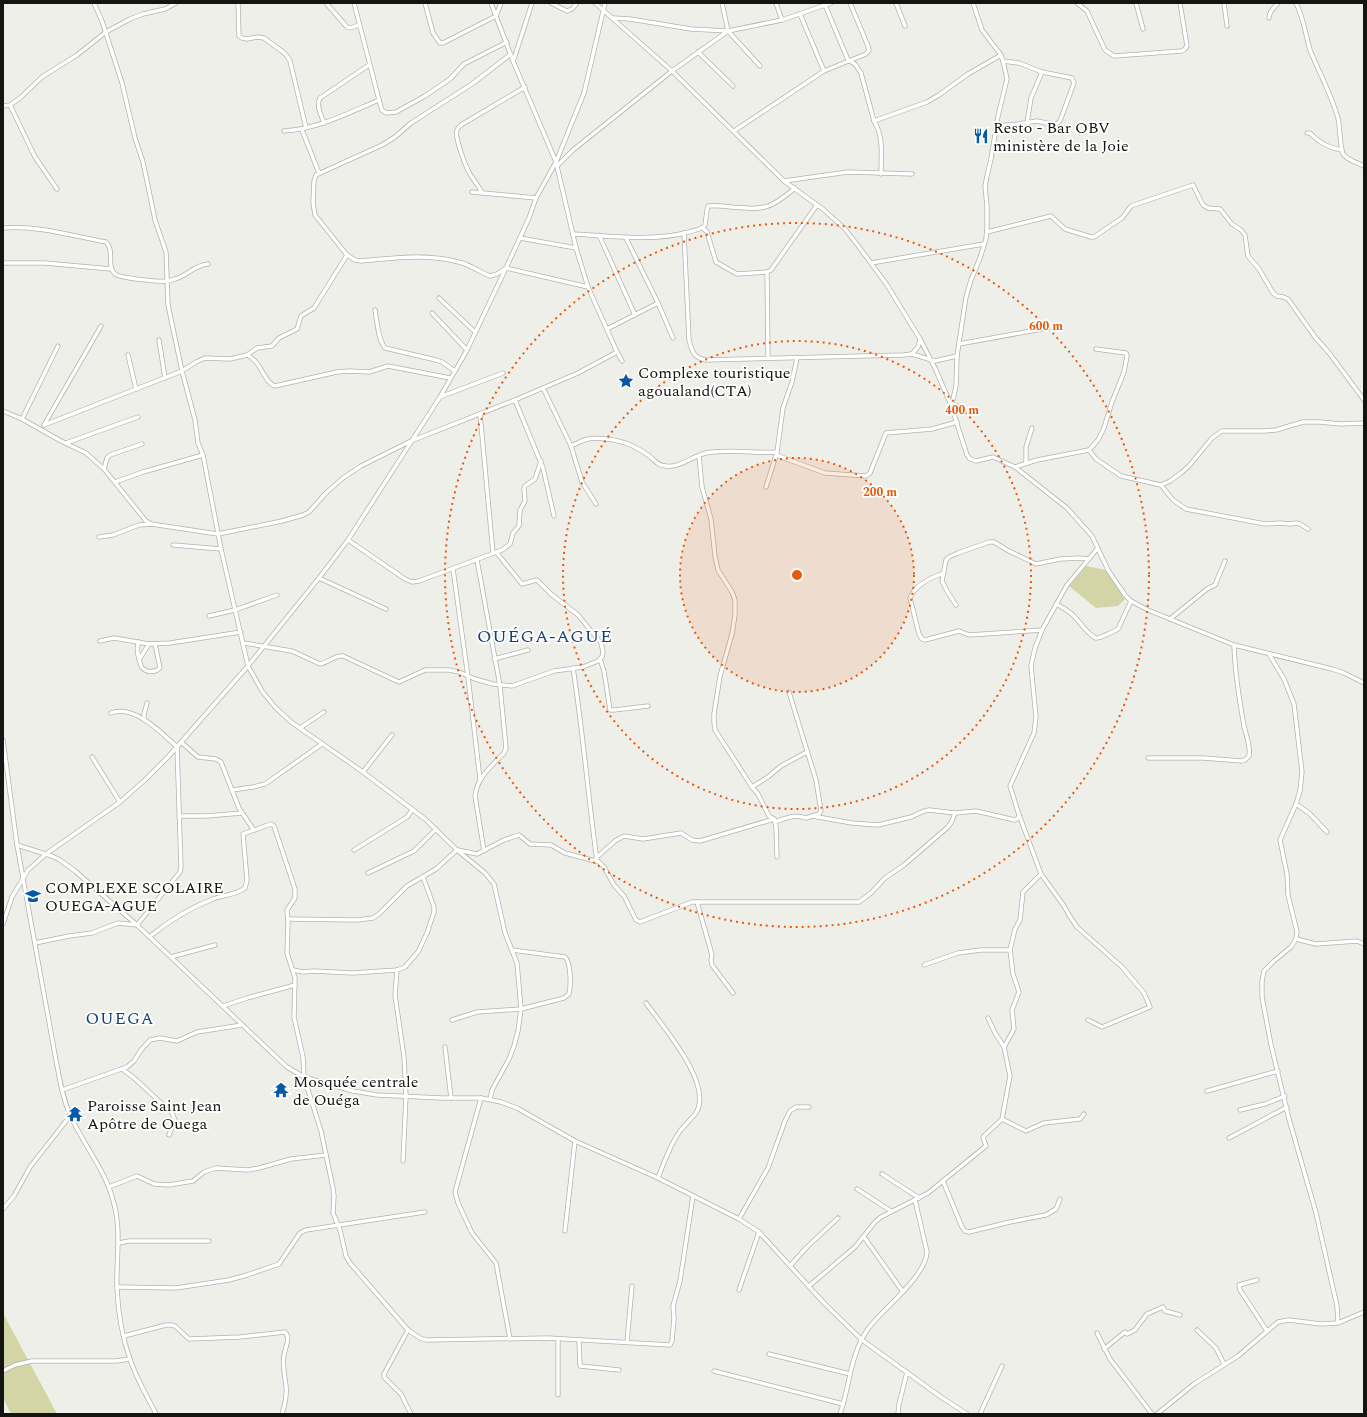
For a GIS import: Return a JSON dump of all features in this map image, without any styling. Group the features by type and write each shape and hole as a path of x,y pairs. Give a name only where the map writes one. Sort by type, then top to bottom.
{"street":[{"path":"94,3 106,32 122,83 134,138 143,162 155,220 166,252 168,305 198,443 204,456 221,549 244,643 248,666 267,698 283,715 425,818 457,850 485,873 494,884 502,923 517,963 521,1009 514,1046 509,1059 492,1090 490,1099"},
{"path":"3,106 10,105 20,98 42,77 77,55 106,32 130,19 143,14 165,9 176,3"},
{"path":"238,3 240,36 247,39 258,37 264,38 283,52 290,61 306,128"},
{"path":"326,3 347,27 350,28 359,25"},
{"path":"354,3 379,100 382,110 386,113 396,112 442,86 464,64 507,42"},
{"path":"425,3 433,33 440,43 444,43 496,16 501,3"},
{"path":"491,3 556,164 574,234 576,248 588,287 622,361"},
{"path":"513,60 532,3"},
{"path":"550,3 566,11 577,3"},
{"path":"595,3 672,71 784,180 845,229 887,285 912,323 931,360 951,405 967,455 970,459 976,461 993,457 1015,467 1074,514 1092,536 1101,557 1115,582 1131,600 1170,619 1234,645 1332,669 1364,683"},
{"path":"3,924 12,897 28,870 46,854 120,802 146,779 182,743 265,646 320,578 348,540 440,398 467,350 520,238 536,198 556,164 584,94 604,10 604,3"},
{"path":"722,3 728,31 760,66"},
{"path":"776,3 782,20"},
{"path":"613,18 630,19 691,29 728,31 782,20 830,3"},
{"path":"734,131 824,71 866,54 869,50 850,3"},
{"path":"896,3 905,26"},
{"path":"951,405 956,386 957,356 966,297 984,244 987,207 985,186 986,176 992,159 996,125 1007,79 1001,54 982,30 973,3"},
{"path":"1077,3 1090,15 1105,50 1114,56 1182,51 1185,49 1187,46 1180,3"},
{"path":"1136,3 1143,29"},
{"path":"1224,3 1227,26"},
{"path":"1269,18 1269,14 1278,3"},
{"path":"1296,3 1302,14 1310,48 1335,108 1341,134 1342,150 1346,157 1364,166"},
{"path":"825,5 848,60 855,64 861,73 874,121 878,128 881,140 881,174"},
{"path":"800,14 824,71"},
{"path":"556,164 672,71 728,31"},
{"path":"698,52 733,86"},
{"path":"511,54 465,88 411,123 395,137 382,145 315,176 313,203 315,215 347,255 355,260 361,261 404,257 447,259 463,263 490,276 497,274 506,268 588,287"},
{"path":"874,121 927,102 1001,54"},
{"path":"996,125 1037,121 1055,125 1058,124 1074,83 1072,78 1042,72 1019,63 1003,61"},
{"path":"324,123 318,102 320,98 369,65"},
{"path":"1027,123 1031,98 1042,72"},
{"path":"482,193 478,184 467,168 456,136 457,130 461,125 525,88"},
{"path":"284,131 302,130 324,123 379,100"},
{"path":"10,105 34,158 57,189"},
{"path":"302,130 319,173"},
{"path":"1308,134 1310,133 1314,138 1324,144 1342,150"},
{"path":"784,180 848,172 912,174"},
{"path":"986,232 1051,216 1065,229 1091,238 1122,218 1131,206 1193,185 1203,205 1208,208 1220,209 1232,224 1241,230 1245,235 1248,256 1259,269 1273,293 1277,296 1288,299 1315,337 1330,354 1364,400"},
{"path":"574,234 626,238 660,237 684,233 703,228 706,225 708,206 759,208 769,206 779,202 795,188"},
{"path":"472,192 536,198"},
{"path":"703,228 707,232 716,262 737,274 767,272 771,270 817,205"},
{"path":"3,228 45,230 106,242 109,246 111,269 118,276 167,281 181,277 197,266 208,264"},
{"path":"684,233 689,340 692,352 697,358 706,360 912,354 935,361 957,356"},
{"path":"598,236 635,315"},
{"path":"520,238 576,248"},
{"path":"626,238 658,303 673,338"},
{"path":"871,263 984,244"},
{"path":"44,425 182,371 205,358 228,359 247,355 257,348 272,346 279,338 297,329 301,316 314,308 347,255"},
{"path":"3,263 45,264 111,269"},
{"path":"767,272 768,358"},
{"path":"439,298 475,332"},
{"path":"607,330 658,303"},
{"path":"375,310 379,334 385,348 436,360 442,362 455,371"},
{"path":"432,313 467,350"},
{"path":"42,430 101,326"},
{"path":"959,344 1042,329"},
{"path":"912,354 918,348 920,339"},
{"path":"159,340 165,378"},
{"path":"22,419 58,346"},
{"path":"1015,467 1026,462 1089,450 1098,440 1104,428 1112,402 1124,372 1127,356 1126,353 1096,349"},
{"path":"99,537 113,535 139,525 150,524 186,528 218,534 282,521 309,512 326,493 343,478 361,466 411,441 515,400 578,373 617,352"},
{"path":"128,355 136,389"},
{"path":"247,355 258,363 270,383 275,386 337,372 369,372 388,366 450,378"},
{"path":"766,487 776,454 783,408 792,382 797,358"},
{"path":"440,398 503,373"},
{"path":"543,388 571,446 582,482 596,504"},
{"path":"515,400 541,461 554,516"},
{"path":"3,411 22,419 66,444 86,453 115,482 150,524"},
{"path":"244,643 298,653 320,664 323,664 338,656 343,656 397,682 401,682 425,670 454,671 500,686 517,686 554,672 595,663 600,659 603,652 601,643 578,615 551,594 537,580 522,584 494,553 480,414"},
{"path":"66,444 138,417"},
{"path":"571,446 587,439 596,438 617,440 629,443 650,456 657,464 664,466 671,466 705,454 738,450 776,454 825,473 866,476 870,473 886,433 932,429 957,422"},
{"path":"1089,450 1096,459 1122,476 1161,485 1170,481 1189,466 1212,438 1222,431 1265,432 1303,422 1341,424 1364,423"},
{"path":"1026,462 1026,447 1032,428"},
{"path":"104,470 107,458 110,455 142,444"},
{"path":"115,482 143,472 204,456"},
{"path":"699,456 702,487 711,519 717,563 720,575 732,592 735,600 735,615 732,634 720,676 714,722 715,730 758,794 769,816 774,821 776,826 777,857"},
{"path":"348,540 405,579 412,582 420,581 502,550 510,544 513,533 520,526 520,510 525,501 524,488 535,479 541,461"},
{"path":"1161,485 1173,500 1186,509 1265,524 1300,524 1308,529"},
{"path":"956,605 942,581 945,563 949,557 992,541 1036,564 1060,559 1089,559"},
{"path":"173,545 221,549"},
{"path":"1088,1020 1102,1027 1150,1007 1144,993 1122,967 1077,927 1041,874 1010,786 1034,733 1036,717 1031,666 1035,648 1042,630 1067,585 1098,548"},
{"path":"477,560 500,686 506,748 504,753 480,779 476,787 475,796 484,851"},
{"path":"1170,619 1207,589 1215,585 1225,561"},
{"path":"453,569 468,676 480,779"},
{"path":"944,573 929,579 914,591 910,598 922,639 924,640 959,631 969,635 1042,630"},
{"path":"320,578 386,609"},
{"path":"209,616 235,610 277,595"},
{"path":"1056,604 1073,615 1092,636 1097,639 1112,631 1118,630 1131,600"},
{"path":"100,641 114,638 155,644 180,642 241,632"},
{"path":"139,642 137,648 142,669 152,672 159,670 160,666 155,644"},
{"path":"140,658 149,644"},
{"path":"1148,758 1203,758 1242,761 1250,756 1238,691 1234,645"},
{"path":"494,659 528,650"},
{"path":"1269,654 1284,679 1294,704 1302,772 1300,791 1296,804 1280,840 1287,874 1288,895 1297,932 1296,939 1291,947 1264,971 1262,981 1262,997 1271,1045 1316,1213 1336,1306 1338,1323"},
{"path":"600,659 604,671 610,710 648,706"},
{"path":"573,668 581,716 589,806 597,859 614,885 624,896 638,923 687,904 697,902 859,902 871,893 885,878 904,865 948,827 956,813"},
{"path":"597,859 615,841 624,836 643,839 681,833 692,840 700,841 793,816 806,818 819,814 820,811 816,780 789,692"},
{"path":"144,719 147,703"},
{"path":"111,713 118,710 144,719 177,747 180,872 137,925"},
{"path":"300,728 324,712"},
{"path":"363,772 392,735"},
{"path":"3,740 17,845 24,876 62,1090 70,1116 108,1186 117,1214 119,1243 117,1287 118,1303 124,1336 130,1359 156,1414"},
{"path":"182,743 198,757 216,759 221,762 242,813 253,829"},
{"path":"232,790 264,784 322,744"},
{"path":"752,787 768,777 781,766 807,752"},
{"path":"92,757 120,802"},
{"path":"3,780 8,778"},
{"path":"1296,804 1309,813 1326,832"},
{"path":"354,850 407,817 412,810"},
{"path":"812,816 878,826 911,817 924,811 956,813 976,811 1016,820 1019,817 1018,812"},
{"path":"179,816 206,816 242,813"},
{"path":"150,937 170,921 188,910 214,898 245,888 247,880 242,836 245,832 253,829 270,824 274,826 295,890 295,898 287,910 287,953 293,970 295,985 294,1017 303,1056 304,1077 321,1131 326,1155 334,1196 333,1213 342,1236 346,1256 350,1263 408,1330 420,1338 426,1340 558,1339 670,1345 672,1341 674,1319 673,1306 680,1281 693,1196"},
{"path":"368,873 414,851 436,829"},
{"path":"457,850 473,854 484,851 504,840 519,835 530,844 551,845 565,853 597,859"},
{"path":"17,845 60,860 75,871 150,937 287,1067 304,1077 353,1091 377,1095 481,1098 490,1099 517,1108 575,1141 658,1178 739,1219 759,1232 845,1324 862,1340 967,1414"},
{"path":"288,919 369,919 379,914 407,886 436,869 457,850"},
{"path":"1004,1047 1014,1030 1012,1010 1020,992 1013,974 1010,950 1014,929 1020,920 1023,892 1041,874"},
{"path":"293,970 303,972 314,971 352,974 397,970 405,967 418,952 427,933 434,912 434,907 423,877"},
{"path":"697,902 712,955 712,964 733,992"},
{"path":"35,943 92,933 118,923 137,925"},
{"path":"1296,939 1316,944 1357,941 1364,944"},
{"path":"171,957 215,945"},
{"path":"452,1020 477,1012 521,1009 568,996 570,994 568,961 565,957 512,950"},
{"path":"924,964 958,952 1010,950"},
{"path":"397,970 395,995 404,1057 406,1096 403,1161"},
{"path":"223,1006 295,985"},
{"path":"646,1003 689,1063 695,1076 699,1092 699,1103 696,1112 680,1131 672,1144 658,1178"},
{"path":"809,1286 855,1247 876,1222 891,1211 919,1198 943,1181 986,1146 983,1137 1002,1119 1010,1076 1004,1047 995,1034 988,1018"},
{"path":"62,1090 122,1069 131,1064 150,1040 160,1038 177,1041 197,1032 242,1025"},
{"path":"445,1047 451,1098"},
{"path":"122,1069 133,1077 172,1113 175,1120 169,1135"},
{"path":"1207,1091 1278,1071"},
{"path":"1240,1110 1265,1104 1284,1096"},
{"path":"481,1098 454,1192 472,1233 496,1263 510,1339"},
{"path":"739,1219 768,1168 790,1111 796,1107 809,1107"},
{"path":"1229,1138 1287,1107"},
{"path":"1002,1119 1026,1131 1044,1123 1080,1119 1084,1114"},
{"path":"3,1209 14,1196 30,1167 70,1116"},
{"path":"565,1232 575,1141"},
{"path":"108,1186 137,1176 154,1184 168,1185 193,1181 204,1172 216,1168 248,1170 291,1159 326,1155"},
{"path":"882,1174 919,1198"},
{"path":"943,1181 962,1227 965,1231 969,1232 1046,1215 1056,1209 1060,1199"},
{"path":"858,1189 891,1211"},
{"path":"840,1414 850,1374 862,1340 878,1316 903,1292 927,1258 927,1252 915,1200"},
{"path":"117,1287 176,1288 229,1280 279,1264 300,1233 306,1230 337,1224 425,1212"},
{"path":"790,1266 806,1248 838,1218"},
{"path":"739,1290 759,1232"},
{"path":"864,1237 903,1292"},
{"path":"119,1243 129,1241 209,1241"},
{"path":"1257,1280 1239,1285 1240,1290 1267,1331"},
{"path":"627,1342 632,1286"},
{"path":"1104,1350 1125,1332 1127,1334 1135,1330 1147,1314 1156,1309 1163,1307 1165,1311 1180,1315"},
{"path":"1157,1414 1194,1384 1238,1356 1278,1322 1284,1321 1321,1324 1338,1323 1364,1312"},
{"path":"124,1336 166,1325 175,1326 188,1339 240,1337 284,1332 286,1333 288,1339 283,1364 286,1398 282,1414"},
{"path":"408,1330 384,1377 401,1394 412,1414"},
{"path":"1197,1330 1216,1348 1224,1364"},
{"path":"1097,1333 1104,1350 1152,1414"},
{"path":"558,1339 558,1395"},
{"path":"580,1340 580,1366 619,1370"},
{"path":"769,1354 850,1374"},
{"path":"3,1371 15,1365 32,1361 116,1361 130,1359"},
{"path":"980,1414 1002,1366"},
{"path":"714,1372 843,1404"},
{"path":"898,1414 907,1372"}],"green space":[{"path":"1086,566 1105,570 1125,599 1118,606 1096,608 1069,586"},
{"path":"3,1313 57,1414 11,1414 3,1398"}],"place":[{"name":"Resto - Bar OBV ministère de la Joie","path":"981,136"},
{"name":"Complexe touristique agoualand(CTA)","path":"626,381"},
{"name":"COMPLEXE SCOLAIRE OUEGA-AGUE","path":"33,896"},
{"name":"Mosquée centrale de Ouéga","path":"281,1090"},
{"name":"Paroisse Saint Jean Apôtre de Ouega","path":"75,1114"}],"district":[{"name":"OUÉGA-AGUÉ","path":"545,636"},
{"name":"OUEGA","path":"120,1018"}]}
